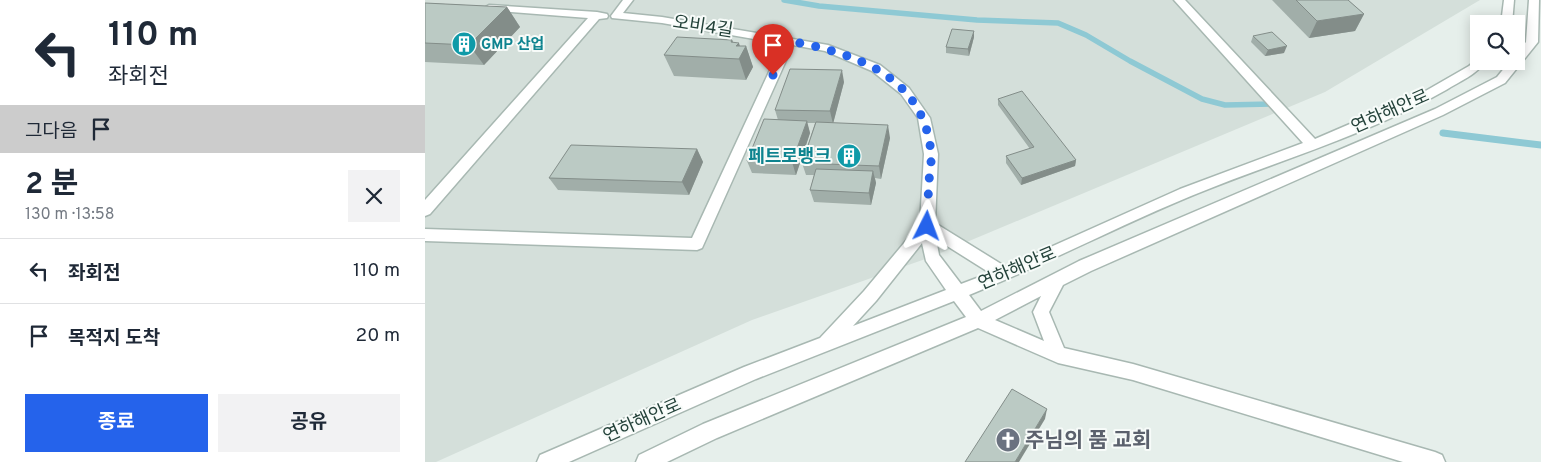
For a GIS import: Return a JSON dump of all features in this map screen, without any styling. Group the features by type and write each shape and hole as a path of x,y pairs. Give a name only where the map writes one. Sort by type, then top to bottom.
{"street":[{"path":"616,16 628,0"},
{"path":"1179,0 1312,144"},
{"path":"1507,15 1509,0"},
{"name":"연하해안로","path":"1525,50 1532,42 1534,0"},
{"name":"오비4길","path":"475,8 662,20 828,48 876,68 905,91 924,118 931,154 927,226 931,258 978,320"},
{"path":"425,210 597,15"},
{"path":"425,235 697,244 789,41"},
{"name":"연하해안로","path":"547,462 750,373 1005,274 1185,193 1353,128 1426,96 1471,70"},
{"name":"연하해안로","path":"646,462 711,431 978,320 1085,266 1439,112 1501,80 1509,70"},
{"path":"824,344 870,296 927,226 1005,274"},
{"path":"1058,279 1041,312 1058,355"},
{"name":"연하해안로","path":"978,320 1058,355 1133,372 1424,460"}],"shaded area":[{"path":"425,0 1480,0 1325,92 931,257 752,320 436,462 425,462"}],"building":[{"path":"1296,0 1348,0 1364,14 1317,21"},
{"path":"425,3 507,7 469,45 425,43"},
{"path":"952,29 974,31 968,49 946,47"},
{"path":"1272,32 1287,46 1268,50 1253,36"},
{"path":"677,37 732,40 731,42 739,43 736,46 746,46 739,59 664,55"},
{"path":"790,69 842,70 830,111 775,110"},
{"path":"1022,91 1076,160 1022,178 1006,156 1034,147 998,99"},
{"path":"764,119 807,121 792,162 747,161"},
{"name":"페트로뱅크","path":"816,122 888,125 879,166 802,163"},
{"path":"571,145 697,149 682,182 549,178"},
{"path":"816,169 873,171 869,193 810,190"},
{"name":"주님의 품 교회","path":"1012,389 1047,409 1015,462 965,462"}],"waterway":[{"path":"784,0 819,6 977,20 1058,23 1086,35 1130,61 1202,99 1225,105 1277,104"},
{"path":"1443,133 1541,145"}],"place":[{"name":"GMP 산업","path":"464,44"},
{"name":"페트로뱅크","path":"849,156"},
{"name":"주님의 품 교회","path":"1008,440"}],"route":[{"path":"773,75 789,41 828,48 876,68 905,91 924,118 931,154 927,226"}]}
